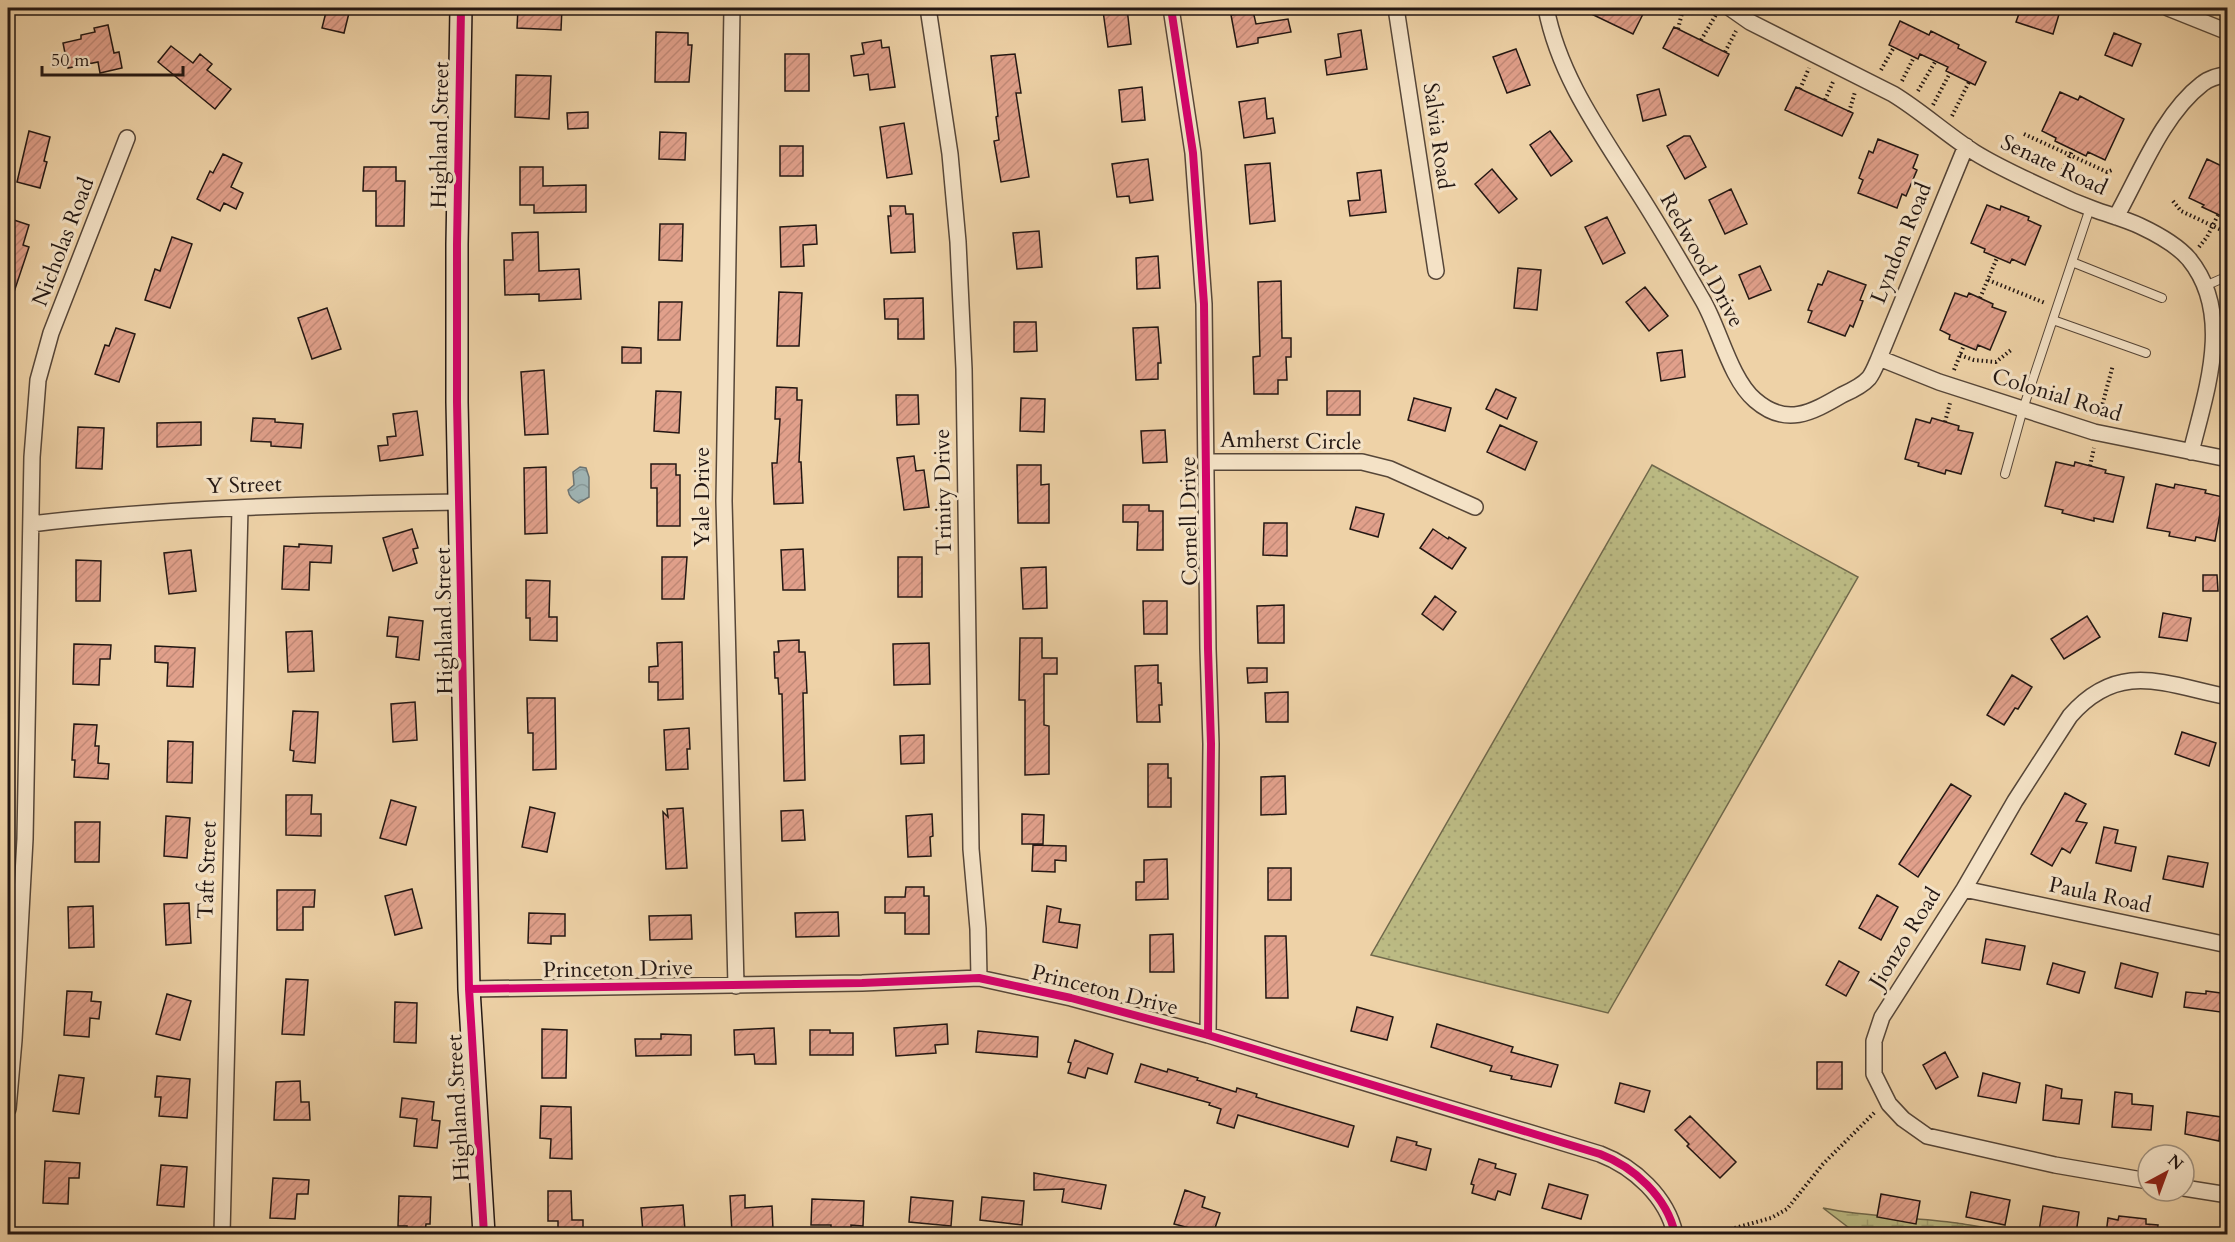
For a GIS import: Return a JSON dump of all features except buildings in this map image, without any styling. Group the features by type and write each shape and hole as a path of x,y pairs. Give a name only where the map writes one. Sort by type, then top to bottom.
{"street":[{"name":"Highland Street","path":"461,8 457,252 469,989 484,1234"},
{"name":"Yale Drive","path":"732,8 724,501 736,986"},
{"name":"Trinity Drive","path":"928,8 948,144 958,242 964,369 971,849 978,929 979,978"},
{"name":"Cornell Drive","path":"1171,8 1193,153 1204,304 1211,744 1208,1035"},
{"name":"Salvia Road","path":"1396,8 1436,271"},
{"name":"Redwood Drive","path":"1546,8 1557,52 1571,83 1703,300 1732,364 1750,395 1776,412 1804,415 1863,384 1872,373 1879,358"},
{"path":"2168,8 2228,32"},
{"name":"Senate Road","path":"1723,10 1829,64 1893,93 1966,146 2052,192 2156,235 2188,259 2205,286 2212,310 2213,346 2209,376 2191,452"},
{"path":"2116,217 2152,150 2181,104 2211,78 2228,74"},
{"name":"Nicholas Road","path":"8,1109 25,839 33,434 38,380 51,333 127,138"},
{"name":"Lyndon Road","path":"1879,358 1966,146"},
{"name":"Colonial Road","path":"1879,358 1955,387 2094,432 2228,459"},
{"name":"Amherst Circle","path":"1206,462 1362,462 1390,469 1475,507"},
{"name":"Y Street","path":"31,524 110,515 240,508 460,502"},
{"name":"Taft Street","path":"222,1234 240,508"},
{"name":"Jionzo Road","path":"2136,1179 2055,1165 1942,1141 1914,1129 1886,1100 1876,1082 1873,1066 1874,1041 1879,1025 1964,889 2015,801 2070,716 2094,693 2115,683 2136,680 2228,697"},
{"name":"Paula Road","path":"1964,889 2228,945"},
{"name":"Princeton Drive","path":"469,989 736,986 979,978 1071,998 1208,1035 1605,1156 1628,1169 1653,1192 1670,1219 1675,1234"},
{"path":"2196,1190 2228,1195"}],"lane":[{"path":"2005,474 2023,409 2090,208"},
{"path":"2072,262 2162,298"},
{"path":"2205,286 2228,276"},
{"path":"2053,320 2146,353"}],"path":[{"path":"1653,8 1664,11 1693,8"},
{"path":"1678,29 1683,9"},
{"path":"1701,40 1723,10"},
{"path":"1725,52 1736,31"},
{"path":"1875,85 1894,47"},
{"path":"1893,93 1906,76 1914,57"},
{"path":"1912,105 1919,87 1935,62"},
{"path":"1800,89 1809,67"},
{"path":"1926,115 1950,73"},
{"path":"1824,100 1834,78"},
{"path":"1944,130 1969,82"},
{"path":"1849,112 1857,89"},
{"path":"2024,134 2107,172 2112,170"},
{"path":"2052,192 2073,149"},
{"path":"2172,201 2181,211 2228,233"},
{"path":"2188,259 2207,237 2218,215"},
{"path":"1980,298 1997,258"},
{"path":"1988,280 2045,303"},
{"path":"1955,387 1952,376 1964,345"},
{"path":"1960,355 1974,360 1996,362 2011,350"},
{"path":"1713,1234 1771,1218 1787,1209 1823,1164 1886,1100"}],"green space":[{"path":"1652,465 1858,577 1608,1013 1371,955"},
{"path":"1823,1208 1957,1223 1989,1228 2007,1234 1857,1234"}],"water":[{"path":"580,467 586,468 589,477 589,497 579,503 569,495 568,490 574,485 573,472"}],"cycle path":[{"path":"461,8 457,402 469,989 484,1234"},
{"path":"1171,8 1193,153 1204,304 1211,744 1208,1035"},
{"path":"469,989 862,983 979,978 1071,998 1208,1035 1600,1154 1625,1167 1647,1185 1665,1208 1675,1234"}]}
